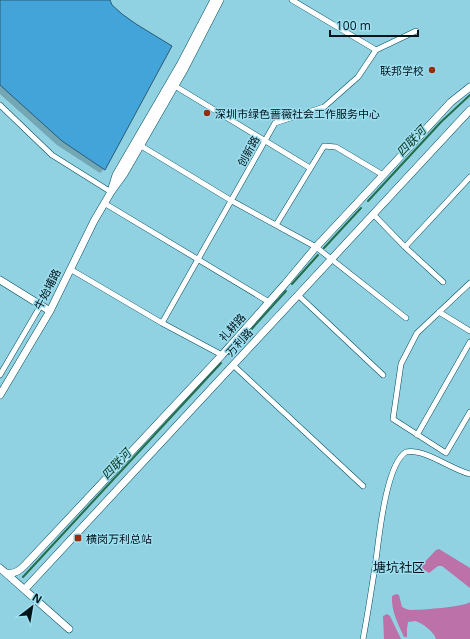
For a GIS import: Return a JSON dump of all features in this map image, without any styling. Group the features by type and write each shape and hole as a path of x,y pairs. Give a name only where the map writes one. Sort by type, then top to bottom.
{"street":[{"name":"牛始埔路","path":"138,144 214,0"},
{"name":"牛始埔路","path":"0,395 50,311 94,221 111,192 116,175 138,144 175,86 220,0"},
{"path":"292,0 376,50 416,32"},
{"name":"创新路","path":"162,323 276,123 324,107 358,77 376,50"},
{"path":"175,86 310,168"},
{"name":"礼耕路","path":"7,573 12,574 19,571 26,564 222,355 316,247 383,175 451,102 470,87"},
{"path":"0,105 52,155 111,192"},
{"name":"万利路","path":"25,589 470,110"},
{"path":"138,144 232,201 316,247 406,318"},
{"path":"276,225 324,146 336,147 383,175"},
{"path":"405,247 470,177"},
{"path":"104,203 269,302"},
{"path":"373,214 405,247 444,282"},
{"path":"70,269 162,323 222,355"},
{"path":"0,280 50,311"},
{"path":"470,283 417,333 401,364 393,419 446,453 470,412"},
{"path":"298,296 383,375"},
{"path":"0,375 41,305"},
{"path":"439,312 470,331"},
{"path":"417,435 470,342"},
{"path":"233,365 363,486"},
{"path":"363,639 384,505 392,474 402,456 406,452 415,452 426,455 470,474"},
{"path":"0,568 69,629"}],"shaded area":[{"path":"439,549 470,568 470,588 442,566 438,566 429,573 420,567 436,550"},
{"path":"396,594 399,595 402,607 410,610 452,607 470,602 470,639 436,639 428,628 415,621 408,622 407,637 404,637 395,617 392,601 392,596"},
{"path":"387,614 390,616 401,639 384,639 383,616"}],"building":[{"path":"0,0 110,0 112,5 122,14 172,46 105,170 62,141 0,85"}],"waterway":[{"name":"四联河","path":"368,201 441,122 470,95"},
{"name":"四联河","path":"324,248 361,208"},
{"name":"四联河","path":"292,284 318,255"},
{"name":"四联河","path":"229,354 286,291"},
{"name":"四联河","path":"23,577 221,363"}],"place":[{"name":"联邦学校","path":"432,70"},
{"name":"深圳市绿色蔷薇社会工作服务中心","path":"207,113"},
{"name":"横岗万利总站","path":"78,538"}],"district":[{"name":"塘坑社区","path":"399,567"}]}
